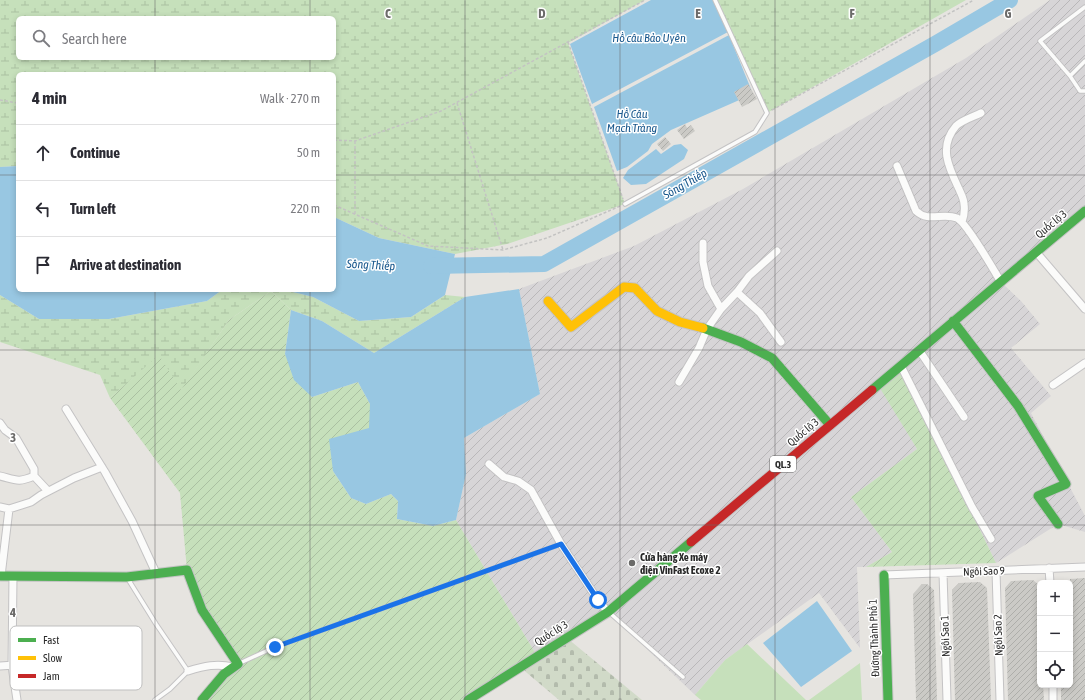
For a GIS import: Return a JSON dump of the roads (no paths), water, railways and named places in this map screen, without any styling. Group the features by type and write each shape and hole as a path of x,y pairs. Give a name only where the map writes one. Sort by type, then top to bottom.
{"main road":[{"name":"Quốc lộ 3","path":"468,700 608,612 1085,211"},
{"path":"548,302 571,327 624,287 635,288 657,311 680,322 707,329 741,342 772,358 830,425"},
{"path":"953,322 1018,406 1066,484 1038,496 1058,524"},
{"path":"0,576 128,577 187,570 202,610 235,665 224,674 202,700"},
{"name":"Đường Thành Phố 1","path":"884,575 888,700"}],"street":[{"path":"962,222 965,212 964,202 946,158 946,146 957,125 981,113"},
{"path":"897,166 916,210 921,216 950,216 962,222 1001,282"},
{"path":"703,243 703,262 708,286 722,309"},
{"path":"679,382 699,348 707,329 749,276 776,251"},
{"path":"1036,252 1085,309"},
{"path":"737,292 760,313 781,342"},
{"path":"919,350 964,417"},
{"path":"1053,385 1085,363"},
{"path":"901,366 972,507 991,539"},
{"path":"66,409 102,467 132,521 156,573"},
{"path":"0,422 5,430 16,438 34,469 34,476 48,492"},
{"path":"490,464 504,477 518,481 531,490 561,544 598,600 608,612"},
{"path":"0,507 9,509 31,502 74,478 102,467"},
{"path":"0,476 17,481 34,476"},
{"path":"0,576 9,509"},
{"name":"Ngôi Sao 9","path":"884,575 1085,567"},
{"path":"1050,568 1050,580"},
{"name":"Ngôi Sao 2","path":"996,571 1000,700"},
{"name":"Ngôi Sao 1","path":"943,573 947,700"},
{"path":"12,626 13,576"},
{"path":"188,671 206,666 223,664 235,665"},
{"path":"1053,688 1053,700"},
{"path":"16,690 17,700"}],"lane":[{"path":"625,204 755,132 766,112 715,0"},
{"path":"1085,7 1040,41 1070,76 1080,91 1085,91"},
{"path":"1070,76 1085,61"},
{"path":"235,665 275,647 561,544"},
{"path":"128,577 156,624 188,671 170,689 155,700"},
{"path":"608,612 683,677"}],"water":[{"name":"Hồ câu Bảo Uyên","path":"651,0 713,0 728,32 592,104 570,44"},
{"name":"Hồ Câu Mạch Tràng","path":"729,35 753,94 671,130 652,144 648,151 627,167 617,171 594,107"},
{"path":"681,144 688,150 684,159 646,184 631,185 623,178 628,170 656,149 661,154 674,145"},
{"path":"16,166 16,292 219,292 207,301 109,319 39,319 0,295 0,167"},
{"path":"336,218 379,238 455,254 445,295 411,317 359,321 313,297 293,292 336,292"},
{"path":"519,289 540,394 464,438 466,474 456,520 433,526 397,519 398,501 391,494 366,504 351,498 333,471 329,439 369,428 370,404 358,382 312,397 294,380 285,354 291,310 322,321 374,353 465,297"},
{"path":"817,601 852,651 801,687 763,643"}],"waterway":[{"name":"Sông Thiếp","path":"431,266 544,264 935,44 1010,0"}],"place":[{"name":"Cửa hàng Xe máy điện VinFast Ecoxe 2","path":"632,563"}]}
